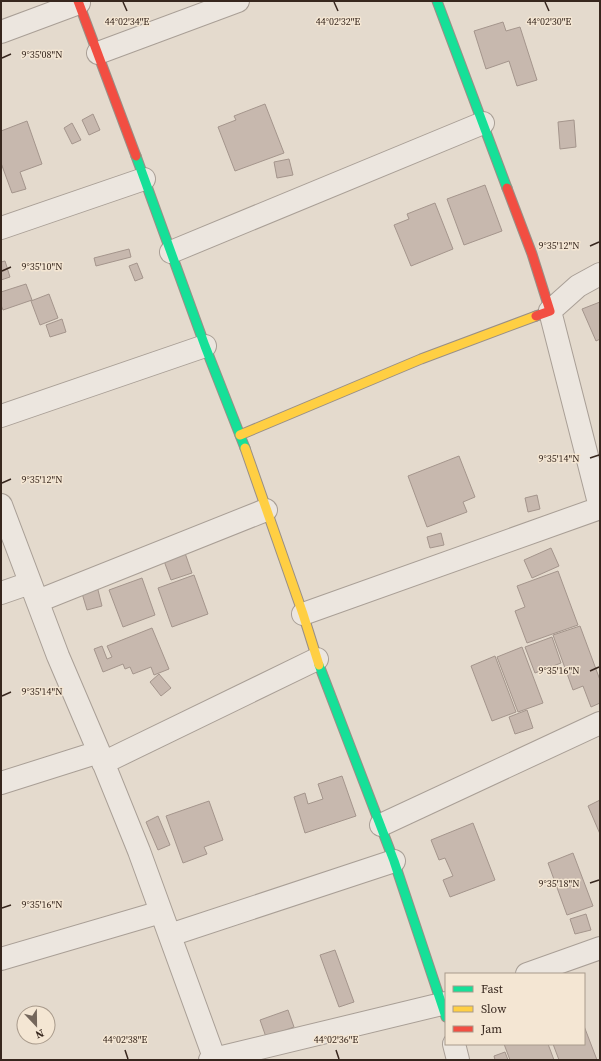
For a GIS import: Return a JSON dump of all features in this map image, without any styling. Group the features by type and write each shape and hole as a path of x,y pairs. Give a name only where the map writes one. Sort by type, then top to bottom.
{"street":[{"path":"98,53 238,1"},
{"path":"303,614 600,507 550,311 532,254 437,1"},
{"path":"1,32 78,2 205,346 240,435 317,658 381,825 445,1008 213,1059 139,851 58,656 1,504"},
{"path":"171,252 483,123"},
{"path":"1,228 144,179"},
{"path":"240,435 421,358 550,311 578,286 600,274"},
{"path":"1,416 205,346"},
{"path":"1,593 34,592 266,510"},
{"path":"1,783 101,757 317,658"},
{"path":"381,825 600,723"},
{"path":"170,935 394,861"},
{"path":"1,959 161,912"},
{"path":"530,973 600,948"},
{"path":"454,1045 458,1060"}],"building":[{"path":"503,22 506,31 520,27 537,80 517,86 509,61 486,69 474,31"},
{"path":"265,104 284,153 235,171 218,127 236,120 234,116"},
{"path":"93,114 100,130 89,135 82,120"},
{"path":"574,120 576,147 560,149 558,122"},
{"path":"27,121 42,164 20,172 26,189 12,193 1,163 1,131"},
{"path":"72,123 81,140 72,144 64,128"},
{"path":"289,159 293,175 277,178 274,162"},
{"path":"485,185 502,231 464,245 447,199"},
{"path":"435,203 453,249 411,266 394,225 409,219 407,214"},
{"path":"129,249 131,257 96,266 94,258"},
{"path":"5,261 10,277 1,280 1,262"},
{"path":"137,263 143,278 135,281 129,266"},
{"path":"26,284 32,300 3,310 1,305 1,292"},
{"path":"49,294 58,318 40,325 31,301"},
{"path":"600,302 600,339 596,341 582,309"},
{"path":"62,319 66,332 50,337 46,325"},
{"path":"459,456 475,497 463,502 467,512 427,527 408,476"},
{"path":"537,495 540,509 528,512 525,498"},
{"path":"441,533 444,545 430,548 427,537"},
{"path":"551,548 559,566 532,578 524,560"},
{"path":"185,553 192,573 171,580 164,561"},
{"path":"558,571 578,625 527,643 515,611 525,607 517,586"},
{"path":"194,575 208,614 172,627 158,588"},
{"path":"142,578 155,615 123,627 109,590"},
{"path":"97,586 102,606 87,610 81,590"},
{"path":"580,626 600,680 600,703 591,707 583,686 573,690 553,635"},
{"path":"152,628 169,669 154,675 151,667 133,674 130,667 125,669 123,664 103,672 94,649 102,646 107,659 112,657 107,646"},
{"path":"552,637 561,663 535,673 525,647"},
{"path":"522,647 543,703 518,712 497,657"},
{"path":"495,656 516,712 492,721 471,666"},
{"path":"159,674 171,688 161,696 150,682"},
{"path":"527,710 533,728 515,734 509,717"},
{"path":"342,776 356,816 305,833 294,797 305,793 308,804 323,799 318,784"},
{"path":"600,800 600,834 588,806"},
{"path":"209,801 223,840 204,847 207,854 183,863 166,816"},
{"path":"158,816 170,845 158,850 146,822"},
{"path":"473,823 495,880 450,897 443,880 453,876 445,858 439,860 431,840"},
{"path":"573,853 593,906 567,915 548,863"},
{"path":"586,914 591,930 575,934 570,919"},
{"path":"335,950 354,1002 339,1007 320,955"},
{"path":"288,1010 294,1027 266,1037 260,1020"},
{"path":"585,1029 597,1060 559,1060 553,1045 585,1045"},
{"path":"504,1045 548,1045 554,1060 510,1060"},
{"path":"505,1052 508,1060 495,1060 494,1056"}],"traffic: fast":[{"path":"437,1 507,188"},
{"path":"136,156 205,346 245,448"},
{"path":"319,665 394,861 445,1014"}],"traffic: slow":[{"path":"240,435 421,359 536,316"},
{"path":"245,448 303,614 319,665"}],"traffic: jam":[{"path":"78,1 136,156"},
{"path":"507,188 532,254 550,311 536,316"}]}
